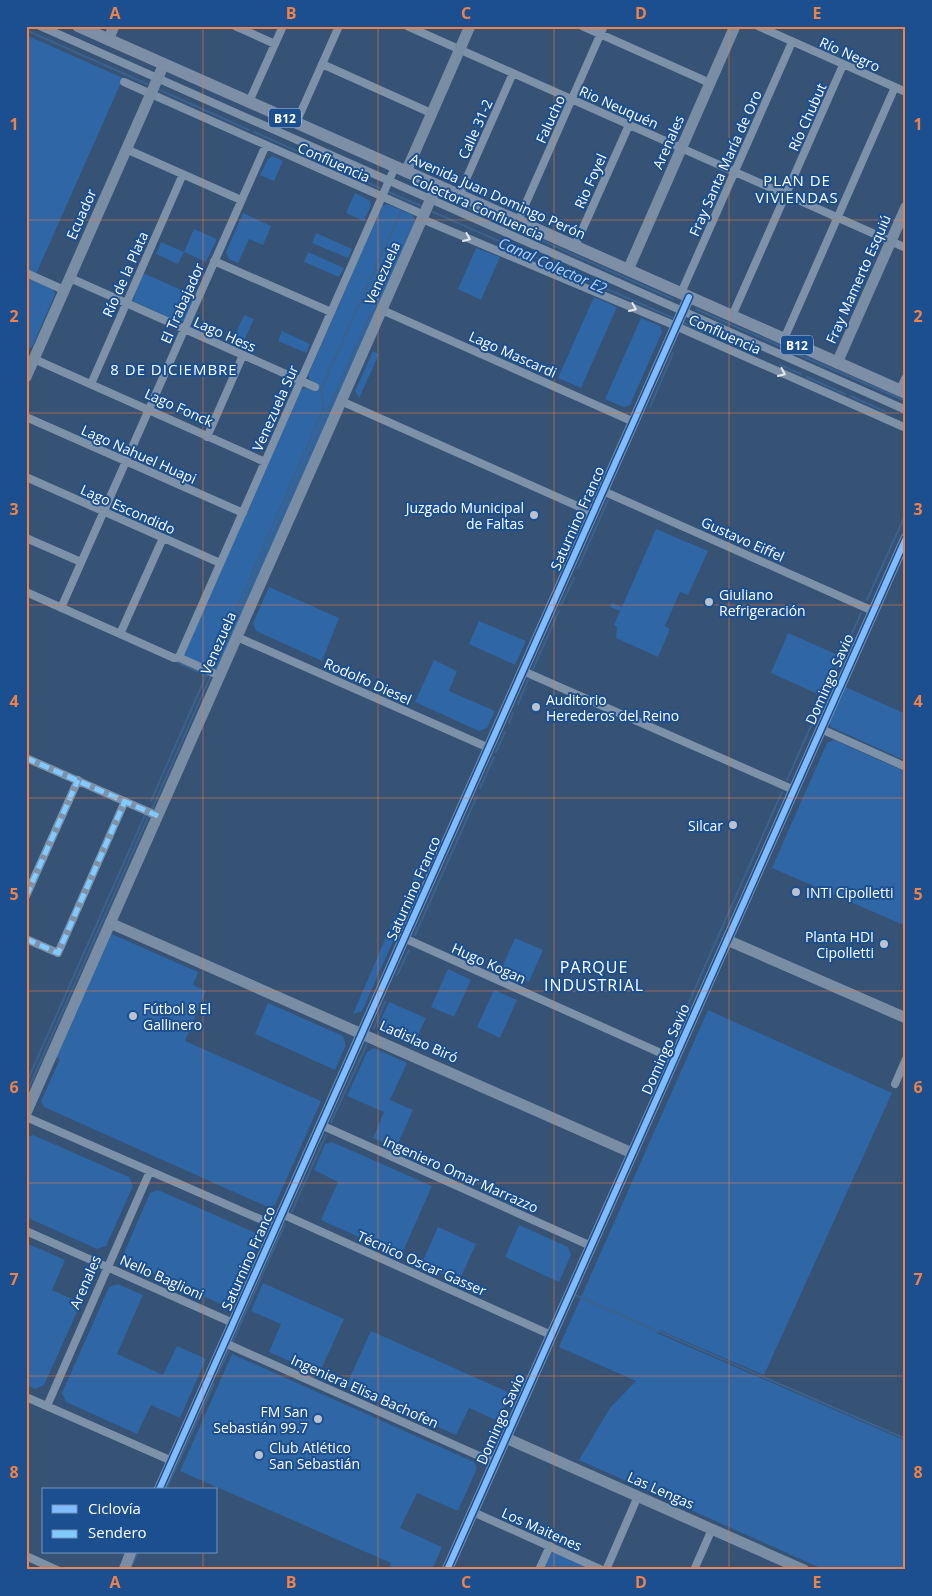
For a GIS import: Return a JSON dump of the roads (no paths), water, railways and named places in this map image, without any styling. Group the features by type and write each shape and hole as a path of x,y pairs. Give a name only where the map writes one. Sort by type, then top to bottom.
{"main road":[{"name":"Avenida Juan Domingo Perón","path":"78,26 903,392"}],"street":[{"name":"Colectora Confluencia","path":"40,26 906,410"},
{"path":"108,40 114,26"},
{"path":"235,26 275,44"},
{"path":"249,102 283,26"},
{"path":"296,123 340,26"},
{"name":"Rio Neuquén","path":"407,26 906,248"},
{"path":"401,169 432,114 470,26"},
{"path":"582,26 710,83"},
{"name":"Falucho","path":"518,221 604,26"},
{"name":"Arenales","path":"628,270 735,26"},
{"name":"Río Negro","path":"758,26 906,92"},
{"name":"Fray Santa María de Oro","path":"685,295 735,172 792,42"},
{"name":"Ecuador","path":"26,377 30,357 70,278 164,64"},
{"path":"322,64 432,114"},
{"name":"Río Chubut","path":"732,316 843,64"},
{"name":"Calle 31-2","path":"459,195 513,73"},
{"name":"Confluencia","path":"124,82 423,217 906,428"},
{"path":"782,355 786,340 837,218 895,88"},
{"path":"248,138 256,122"},
{"name":"Rio Foyel","path":"575,246 629,125"},
{"name":"El Trabajador","path":"61,608 266,145"},
{"path":"126,149 241,200"},
{"name":"Venezuela Sur","path":"177,658 389,181 401,169"},
{"name":"Río de la Plata","path":"91,384 183,174"},
{"name":"Venezuela","path":"26,1115 437,185"},
{"name":"Fray Mamerto Esquiú","path":"837,362 906,207"},
{"path":"214,261 331,312"},
{"path":"26,273 64,290"},
{"name":"Lago Hess","path":"70,278 315,387"},
{"name":"Saturnino Franco","path":"160,1488 683,311 685,295"},
{"name":"Lago Mascardi","path":"382,310 634,422"},
{"path":"743,356 749,341"},
{"path":"207,436 243,355"},
{"name":"Lago Fonck","path":"30,357 265,462"},
{"path":"903,392 906,377"},
{"path":"341,401 593,513"},
{"name":"Lago Nahuel Huapi","path":"26,417 242,513"},
{"name":"Lago Escondido","path":"26,477 220,563"},
{"name":"Gustavo Eiffel","path":"603,491 873,611"},
{"path":"26,538 81,562"},
{"path":"120,634 163,538"},
{"name":"Domingo Savio","path":"447,1570 906,538"},
{"path":"26,592 220,676"},
{"name":"Rodolfo Diesel","path":"237,637 488,748"},
{"path":"523,671 794,790"},
{"path":"821,729 906,767"},
{"path":"26,758 158,816"},
{"path":"26,896 78,780"},
{"path":"26,939 58,953 125,801"},
{"name":"Ladislao Biró","path":"110,923 632,1153"},
{"name":"Hugo Kogan","path":"404,938 674,1059"},
{"path":"727,940 906,1018"},
{"path":"895,1084 906,1059"},
{"path":"26,1115 276,1226"},
{"name":"Ingeniero Omar Marrazzo","path":"321,1125 591,1246"},
{"name":"Arenales","path":"47,1406 150,1171"},
{"name":"Técnico Oscar Gasser","path":"282,1214 551,1335"},
{"name":"Nello Baglioni","path":"26,1231 233,1322"},
{"name":"Ingeniera Elisa Bachofen","path":"224,1343 494,1463"},
{"path":"26,1396 172,1461"},
{"name":"Las Lengas","path":"506,1438 804,1570"},
{"path":"604,1570 638,1496"},
{"name":"Los Maitenes","path":"473,1512 604,1570"},
{"path":"694,1570 712,1529"},
{"path":"540,1570 550,1546"},
{"path":"124,1570 130,1554"},
{"path":"26,1556 57,1570"}],"waterway":[{"name":"Canal Colector E2","path":"26,30 147,84"},
{"name":"Canal Colector E2","path":"160,90 249,130"},
{"name":"Canal Colector E2","path":"254,132 380,188"},
{"name":"Canal Colector E2","path":"389,192 421,206"},
{"path":"446,198 673,299"},
{"path":"211,667 324,408 321,389 402,209"},
{"name":"Canal Colector E2","path":"433,212 673,318"},
{"path":"696,309 780,346"},
{"path":"213,671 371,313 374,314"},
{"name":"Canal Colector E2","path":"684,323 736,345"},
{"path":"790,351 906,401"},
{"path":"650,407 673,353"},
{"name":"Canal Colector E2","path":"780,365 801,374"},
{"name":"Canal Colector E2","path":"807,377 845,394"},
{"name":"Canal Colector E2","path":"851,396 884,411"},
{"path":"578,568 608,500"},
{"path":"867,600 906,513"},
{"path":"561,605 574,578"},
{"path":"533,669 559,611"},
{"path":"787,780 861,613"},
{"path":"175,661 207,676"},
{"path":"152,809 211,675"},
{"path":"151,801 206,676"},
{"path":"518,704 528,680"},
{"path":"509,723 513,713"},
{"path":"496,752 505,732"},
{"path":"480,788 494,757"},
{"path":"682,1018 782,792"},
{"path":"415,935 477,796"},
{"path":"26,1084 145,815"},
{"path":"26,1094 149,815"},
{"path":"397,975 409,950"},
{"path":"374,1028 385,1002"},
{"path":"331,1122 367,1044"},
{"path":"292,1211 326,1135"},
{"path":"233,1341 285,1224"},
{"path":"575,1295 906,1439"},
{"path":"218,1374 229,1350"},
{"path":"167,1488 214,1384"},
{"path":"130,1570 137,1554"},
{"path":"26,1568 30,1570"}],"place":[{"name":"Juzgado Municipal de Faltas","path":"534,515"},
{"name":"Giuliano Refrigeración","path":"709,602"},
{"name":"Auditorio Herederos del Reino","path":"536,707"},
{"name":"Silcar","path":"733,825"},
{"name":"INTI Cipolletti","path":"796,892"},
{"name":"Planta HDI Cipolletti","path":"884,944"},
{"name":"Fútbol 8 El Gallinero","path":"133,1016"},
{"name":"FM San Sebastián 99.7","path":"318,1419"},
{"name":"Club Atlético San Sebastián","path":"259,1455"}],"district":[{"name":"PLAN DE VIVIENDAS","path":"797,188"},
{"name":"8 DE DICIEMBRE","path":"174,369"},
{"name":"PARQUE INDUSTRIAL","path":"594,976"}]}
